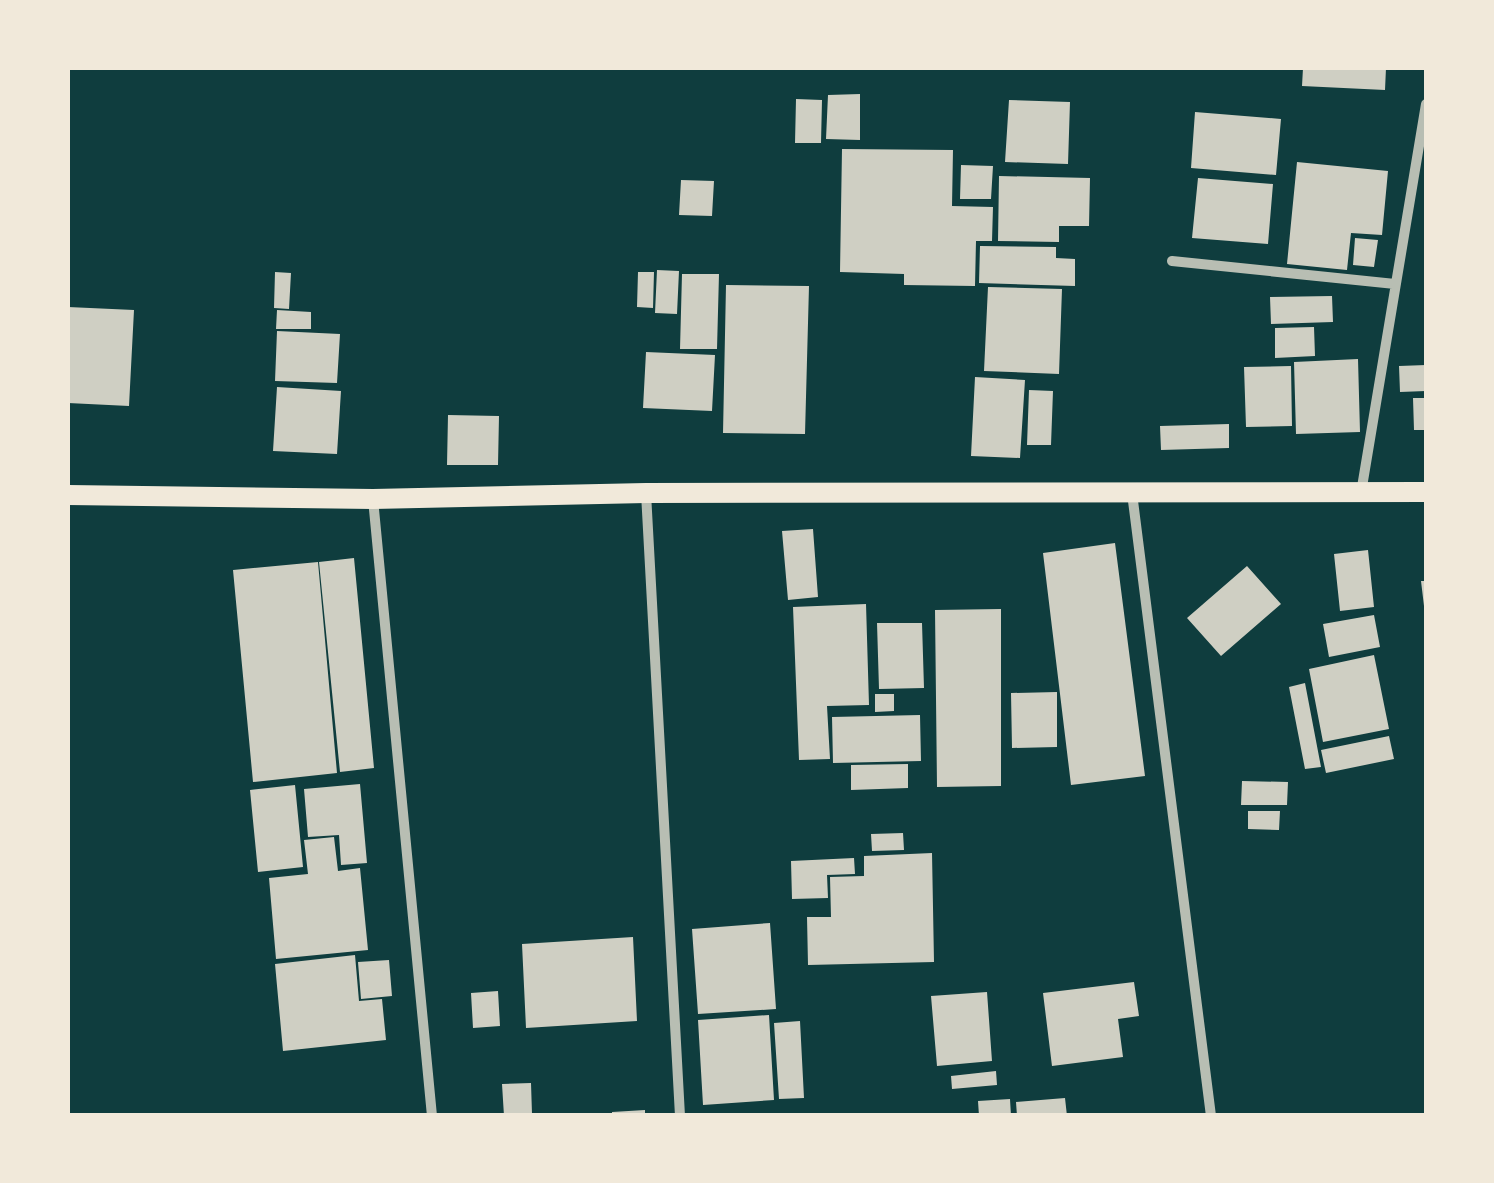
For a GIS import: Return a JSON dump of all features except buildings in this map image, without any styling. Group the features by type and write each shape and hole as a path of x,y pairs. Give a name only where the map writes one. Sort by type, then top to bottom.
{"main road":[{"path":"68,495 372,499 646,493 1426,492"}],"street":[{"path":"1361,492 1426,104"},
{"path":"1172,261 1395,284"},
{"path":"646,493 680,1116"},
{"path":"1132,493 1211,1116"},
{"path":"372,499 432,1116"}]}
